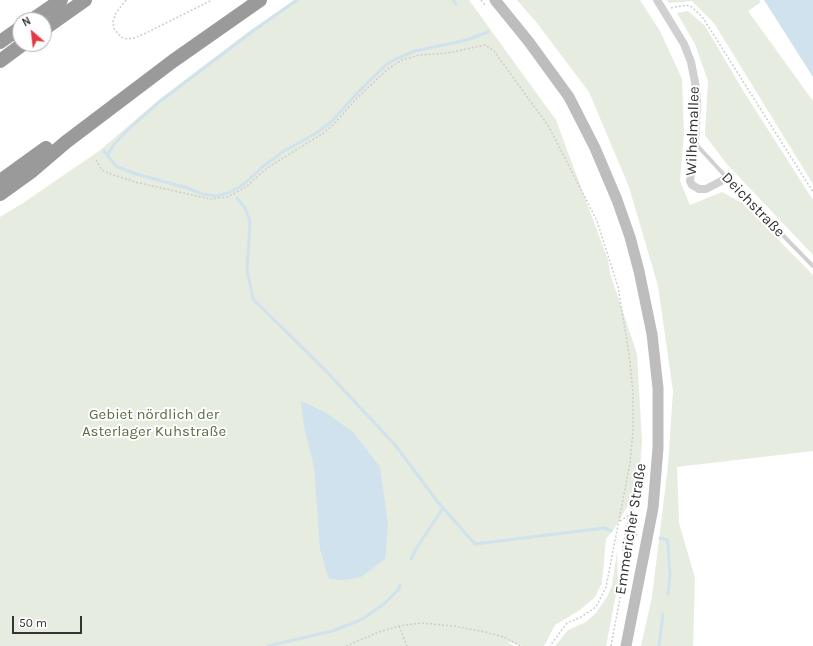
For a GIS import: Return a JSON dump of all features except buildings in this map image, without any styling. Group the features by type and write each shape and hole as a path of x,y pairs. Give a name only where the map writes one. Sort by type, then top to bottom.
{"highway":[{"path":"44,12 61,0"},
{"path":"52,22 84,0"},
{"path":"0,181 247,0"},
{"path":"0,194 32,171 66,142 173,61 260,0"},
{"path":"0,42 12,34"},
{"path":"0,56 12,49"},
{"path":"0,61 12,51"}],"main road":[{"name":"Emmericher Straße","path":"492,4 529,42 564,91 595,148 617,200 630,237 639,271 652,334 658,388 658,448 652,508 626,646"}],"street":[{"name":"Wilhelmallee","path":"657,0 684,44 691,62 695,82 697,101 695,142 690,181 692,185 699,189 706,188 727,178"}],"lane":[{"name":"Deichstraße","path":"695,142 727,178 813,266"}],"path":[{"path":"126,0 116,13 113,21 114,29 121,37 127,39 140,36 212,0"},
{"path":"481,0 492,4"},
{"path":"664,10 686,5 692,7 703,18 813,192"},
{"path":"96,160 102,170 135,182 210,199 228,197 246,187 267,168 322,134 333,125 357,98 379,77 389,68 402,60 419,55 448,53 485,45 494,51 549,126 596,221 618,287 629,354 633,392 633,432 630,463 620,521 606,586 596,607 581,617 567,623 550,646"},
{"path":"611,646 624,578 623,547 629,515 646,467"},
{"path":"620,521 629,515"},
{"path":"346,646 379,632 399,626 421,623 454,626 504,637 520,646"},
{"path":"399,626 407,646"}],"green space":[{"name":"Gebiet nördlich der Asterlager Kuhstraße","path":"294,0 469,0 556,120 608,260 610,273 637,354 642,441 640,470 627,507 614,529 606,539 602,583 595,597 580,610 555,625 544,646 523,646 506,641 514,646 0,646 0,217 99,151 161,98 248,32"},
{"path":"517,0 640,0 660,31 682,79 684,133 680,181 690,205 722,192 742,203 813,275 813,451 677,467 679,523 695,578 693,646 641,646 652,597 668,466 673,391 658,286 629,187 589,92 537,23"},
{"path":"667,0 759,0 761,2 748,11 813,101 813,184 714,23 692,1 669,3"},
{"path":"688,11 705,26 744,92 813,200 813,255 725,162 705,135 708,81 695,44 677,13"},
{"path":"617,552 618,584 606,646 555,646 568,630 586,622 596,613 607,597 612,585"}],"water":[{"path":"764,0 813,0 813,77"},
{"path":"301,401 325,412 354,433 380,467 388,525 385,559 361,577 344,580 329,579 320,549 314,467 304,427"}],"waterway":[{"path":"108,154 115,143 158,103 253,31 297,0"},
{"path":"453,0 456,4"},
{"path":"104,151 116,166 133,173 187,188 202,194 216,196 228,193 240,187 261,168 284,151 315,134 331,122 360,90 387,64 415,51 467,40 488,32"},
{"path":"237,198 245,208 250,221 247,270 253,299 327,372 396,446 437,501 475,544 604,528 611,531"},
{"path":"411,559 443,508"},
{"path":"630,533 636,535"},
{"path":"660,538 667,540 668,545 670,575 668,594"},
{"path":"268,646 332,631 361,620 384,604 398,590 400,585"},
{"path":"659,646 663,614"}]}
